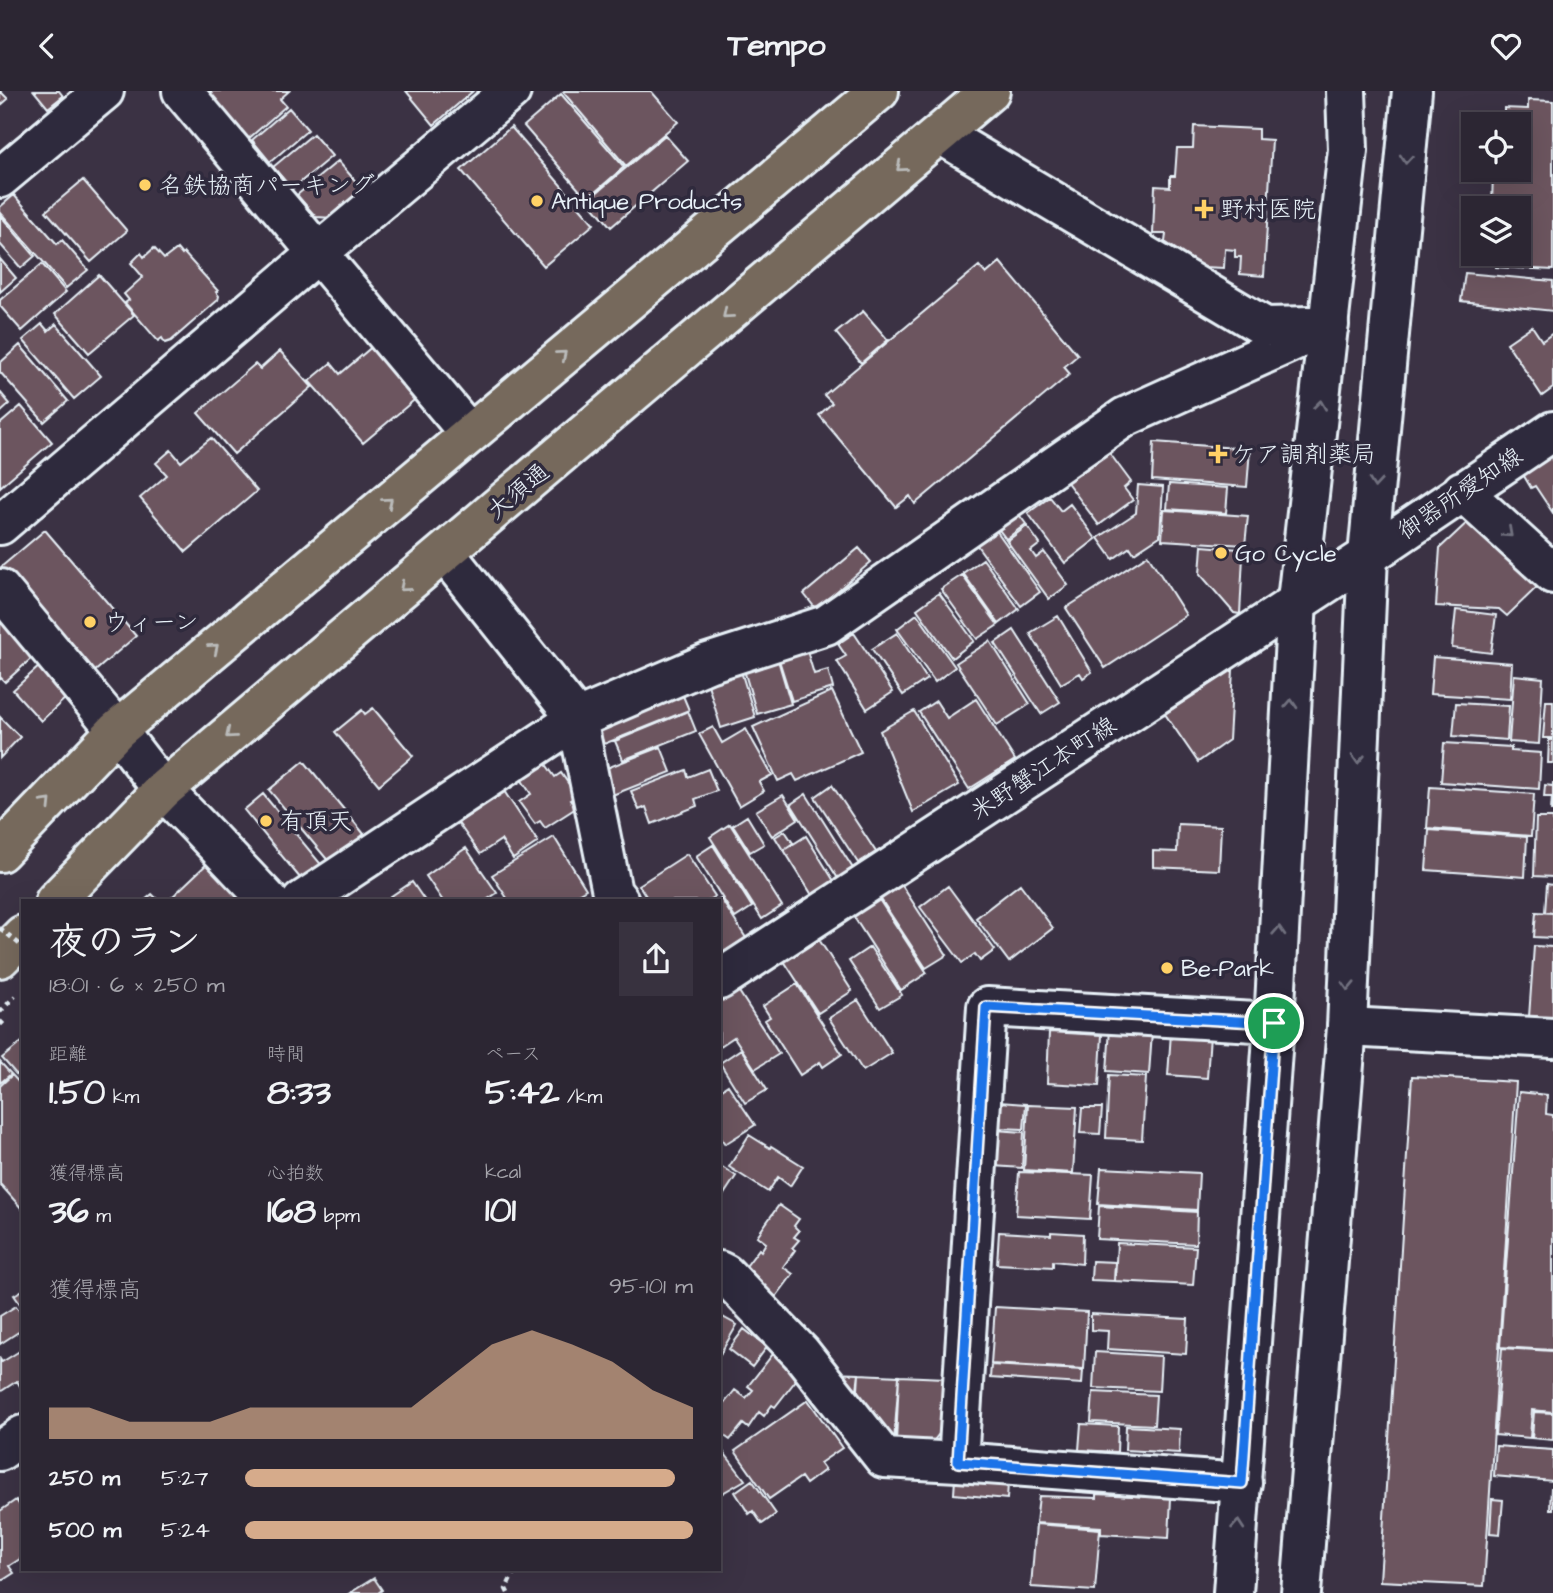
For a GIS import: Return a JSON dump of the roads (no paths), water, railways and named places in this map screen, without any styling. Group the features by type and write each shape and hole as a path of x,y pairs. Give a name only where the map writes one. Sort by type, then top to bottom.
{"main road":[{"name":"大須通","path":"57,899 163,790 990,91"},
{"path":"0,852 117,730 876,92"},
{"path":"0,958 21,937"}],"street":[{"path":"0,178 104,91"},
{"path":"182,91 469,433"},
{"path":"0,525 511,91"},
{"path":"1233,1593 1274,1023 1297,601 1348,150 1346,91"},
{"path":"1301,1593 1347,1027 1368,556 1412,91"},
{"path":"940,134 1265,327 1329,325"},
{"path":"305,899 577,719 708,663 826,625 1125,417 1329,325"},
{"name":"御器所愛知線","path":"1368,556 1553,431"},
{"path":"1462,491 1553,574"},
{"path":"445,553 577,719 612,892 617,899"},
{"name":"米野蟹江本町線","path":"721,980 1368,556"},
{"path":"0,589 163,790 267,899"},
{"path":"958,1462 986,1007 1274,1023"},
{"path":"1347,1027 1553,1038"},
{"path":"721,1272 801,1353 884,1458 1242,1483"},
{"path":"0,1451 21,1437"}],"place":[{"name":"名鉄協商パーキング","path":"145,185"},
{"name":"Antique Products","path":"537,201"},
{"name":"野村医院","path":"1204,209"},
{"name":"ケア調剤薬局","path":"1218,454"},
{"name":"Go Cycle","path":"1221,553"},
{"name":"ウィーン","path":"90,622"},
{"name":"有頂天","path":"266,821"},
{"name":"Be-Park","path":"1167,968"}]}
